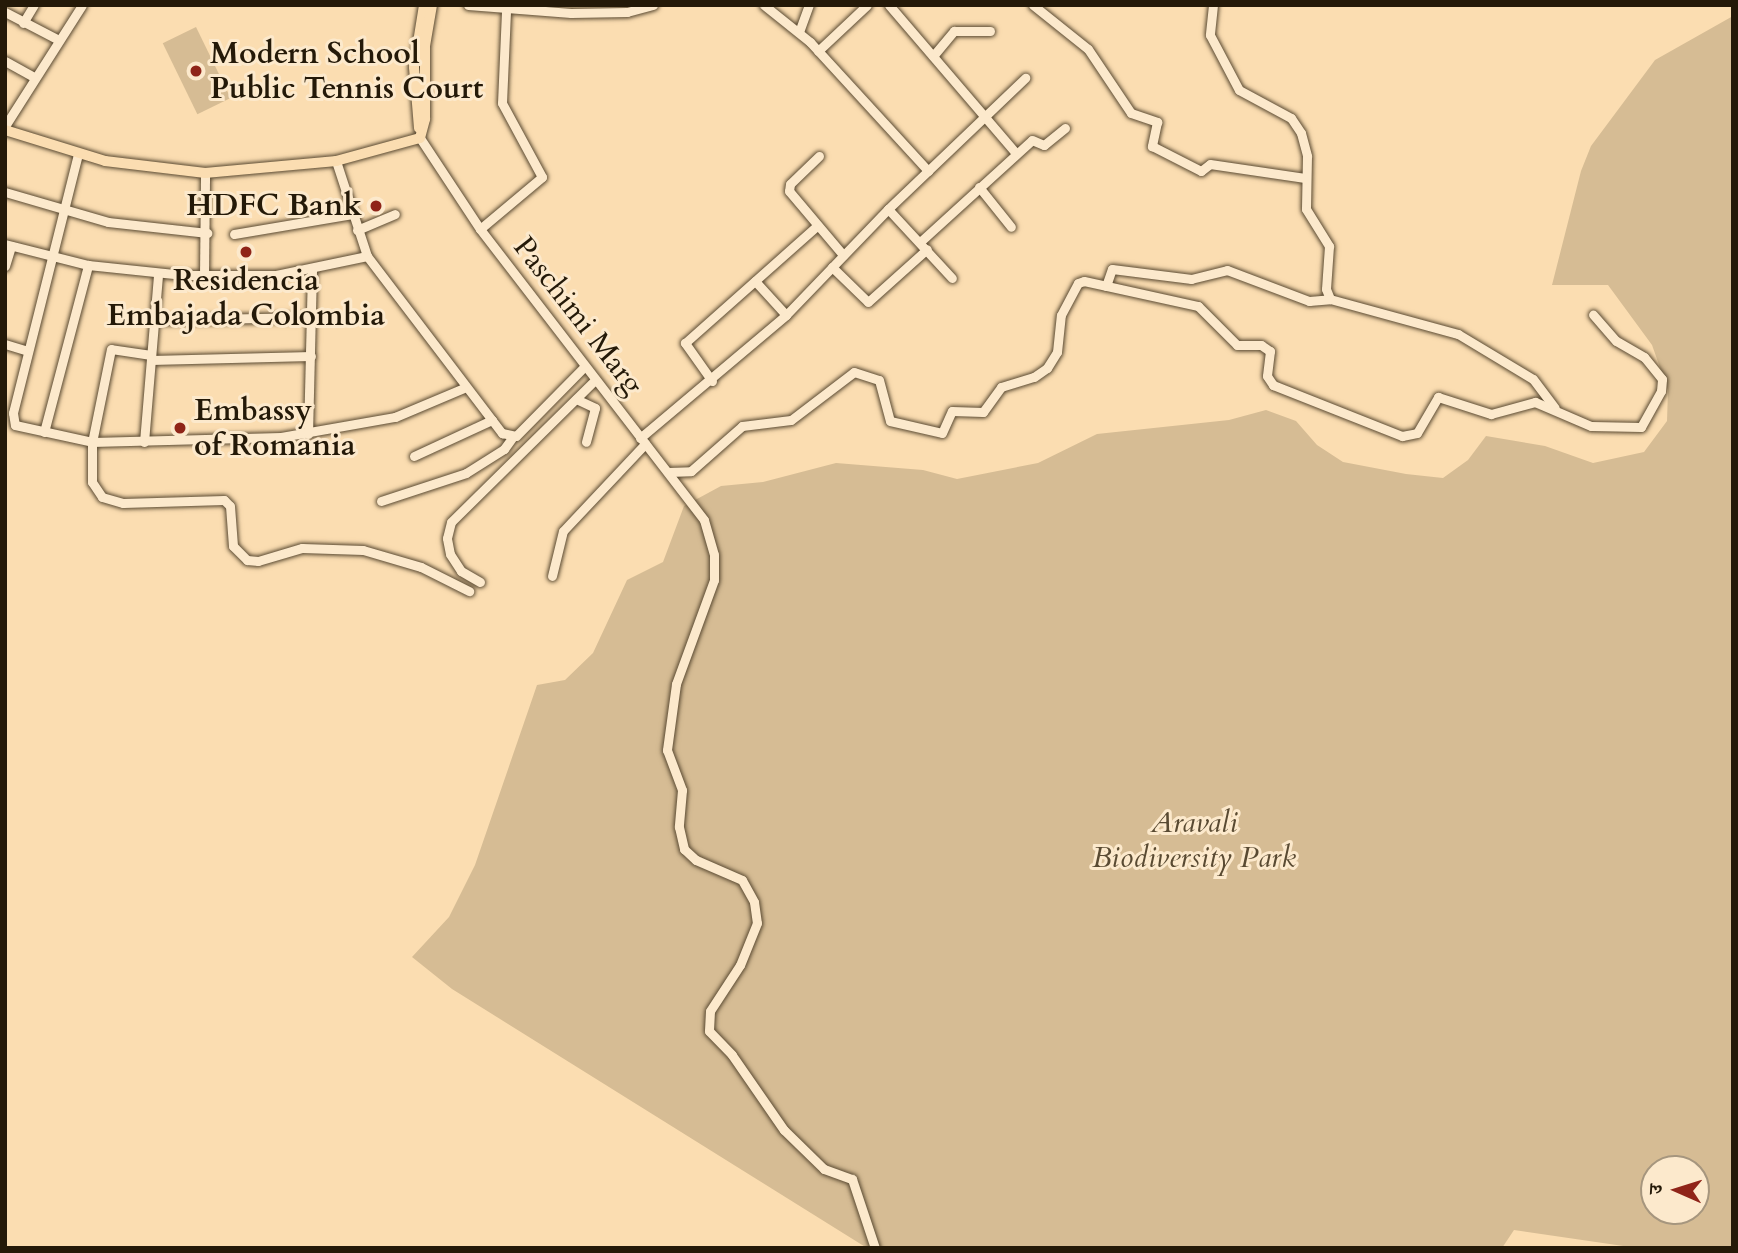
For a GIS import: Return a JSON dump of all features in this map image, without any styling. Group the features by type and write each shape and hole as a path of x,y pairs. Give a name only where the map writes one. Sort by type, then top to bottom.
{"main road":[{"path":"418,139 414,67 424,5"},
{"path":"5,128 78,154 145,168 205,173 336,161 418,139 424,127 424,55 432,5"}],"street":[{"path":"23,23 34,5"},
{"path":"5,128 57,39 82,5"},
{"path":"468,5 506,12 613,13 653,5"},
{"path":"486,5 642,5"},
{"path":"764,5 799,32 818,51 929,171"},
{"path":"799,32 809,5"},
{"path":"818,51 867,5"},
{"path":"888,5 1016,153"},
{"path":"1033,5 1088,49 1131,113 1157,122 1152,146 1201,171 1210,164 1305,178"},
{"path":"1213,5 1210,35 1239,90 1251,100 1284,114 1299,128 1306,153 1306,209 1329,246 1326,280 1330,299"},
{"path":"5,12 57,39"},
{"path":"481,229 542,177 502,103 506,12"},
{"path":"933,56 954,31 990,31"},
{"path":"5,61 34,77"},
{"name":"Paschimi Marg","path":"418,139 481,229 643,441 786,315 888,209 1025,78"},
{"path":"832,267 868,302 979,187 1016,153 1033,140 1044,145 1065,128"},
{"path":"78,154 28,351 13,423 92,442 308,434 395,417 466,387"},
{"path":"819,156 789,187 817,226 843,255"},
{"path":"336,161 367,256 492,420 512,438"},
{"path":"204,276 207,233 205,173"},
{"path":"979,187 1011,227"},
{"path":"5,192 138,228 207,233"},
{"path":"888,209 952,278"},
{"path":"234,234 352,214"},
{"path":"357,230 395,214"},
{"path":"712,381 684,344 817,226"},
{"path":"5,266 8,245 88,265 158,274 204,276 312,269 367,256"},
{"path":"44,432 88,265"},
{"path":"308,434 312,269"},
{"path":"1106,286 1112,269 1191,279 1227,270 1309,300 1330,299 1458,334 1533,379 1555,408"},
{"path":"144,442 158,274"},
{"path":"755,281 786,315"},
{"path":"668,472 691,471 742,426 791,420 854,372 879,380 890,421 942,433 952,411 983,412 1001,387 1034,377 1047,368 1059,344 1061,315 1078,283 1106,286 1198,306 1237,345 1261,345 1270,351 1267,376 1273,385 1402,436 1417,433 1438,397 1491,414 1529,402 1555,408 1591,426 1644,426 1661,391 1662,379 1656,369 1616,341 1593,315"},
{"path":"154,320 312,317"},
{"path":"5,344 28,351"},
{"path":"311,356 151,357 111,349 92,442 92,482 102,497 123,503 227,501 233,546 247,560 258,561 302,548 359,549 421,567 469,591"},
{"path":"381,500 466,473 504,449 584,367"},
{"path":"480,582 461,571 450,554 447,538 451,522 595,380"},
{"path":"576,399 595,408 586,442"},
{"path":"414,456 492,420"},
{"path":"552,576 563,531 643,441 704,520 715,569 670,708 667,750 682,790 680,839 696,860 742,880 757,915 750,945 710,1011 709,1031 732,1055 784,1130 824,1168 852,1180 875,1248"}],"green space":[{"name":"Aravali Biodiversity Park","path":"1733,16 1733,1248 1637,1248 1514,1230 1502,1248 867,1248 452,989 412,957 449,917 475,865 537,685 565,680 593,653 627,580 663,562 684,506 721,486 763,482 836,463 923,470 957,479 1038,463 1097,434 1229,420 1266,410 1296,421 1317,445 1343,462 1406,474 1443,478 1468,460 1486,436 1545,446 1593,463 1644,452 1667,421 1668,390 1652,345 1608,285 1552,285 1581,171 1591,146 1655,60"},
{"name":"Modern School Public Tennis Court","path":"196,27 231,98 197,114 163,43"}],"place":[{"name":"Modern School Public Tennis Court","path":"196,71"},
{"name":"HDFC Bank","path":"376,206"},
{"name":"Residencia Embajada Colombia","path":"246,252"},
{"name":"Embassy of Romania","path":"180,428"}]}
